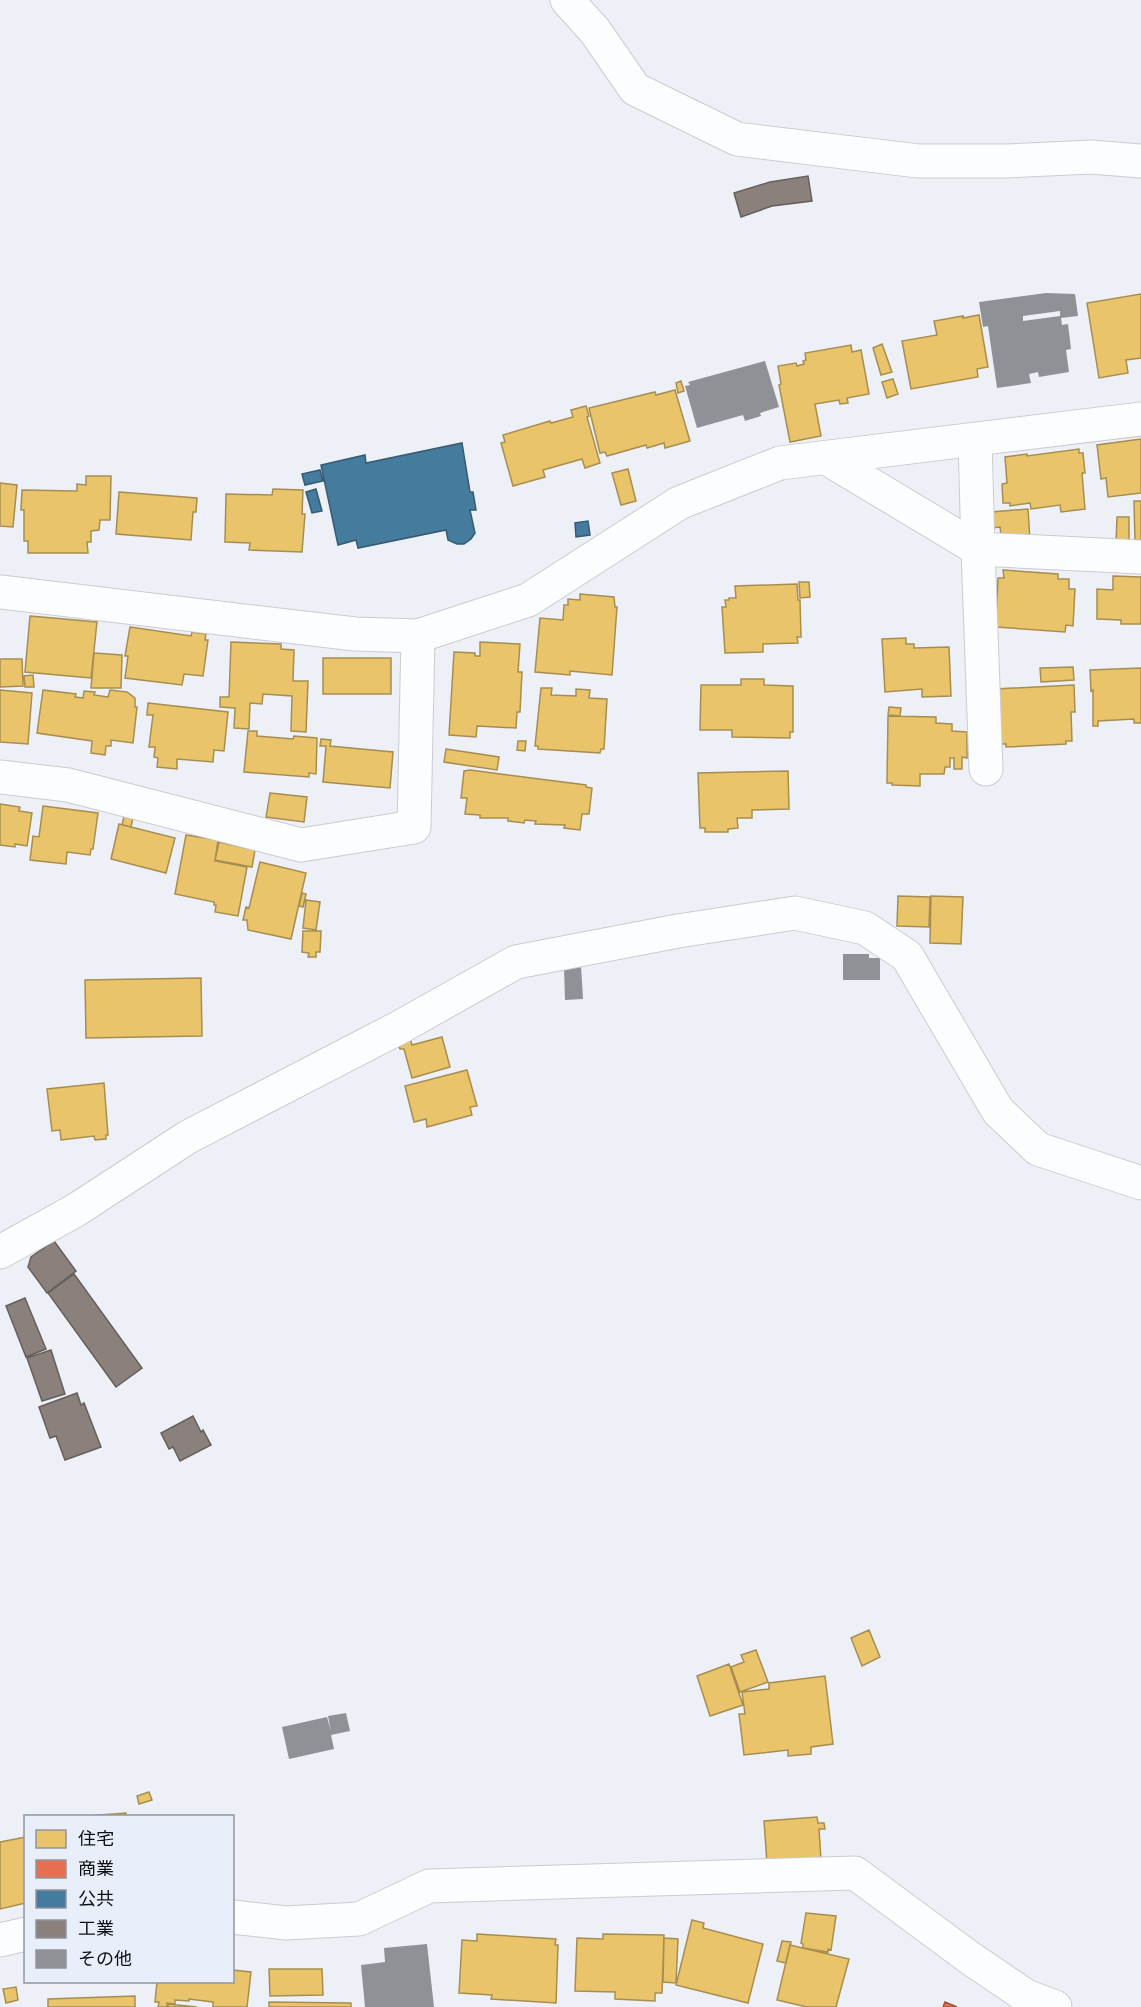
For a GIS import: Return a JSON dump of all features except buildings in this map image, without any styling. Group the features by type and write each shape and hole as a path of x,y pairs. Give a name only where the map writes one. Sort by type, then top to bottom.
{"street":[{"path":"567,0 595,31 635,89 737,139 918,161 1006,161 1091,157 1141,161"},
{"path":"0,592 356,634 418,636 528,600 679,503 780,463 828,459 1141,419"},
{"path":"975,440 986,769"},
{"path":"828,459 978,549 1141,557"},
{"path":"0,777 68,785 301,844 414,827 418,636"},
{"path":"0,1252 76,1210 188,1137 402,1026 516,962 678,931 795,913 865,928 907,956 998,1111 1038,1149 1141,1184"},
{"path":"234,1917 286,1923 358,1919 429,1886 855,1873 979,1965 1026,1996 1055,2007"},
{"path":"0,1940 24,1934"}]}
